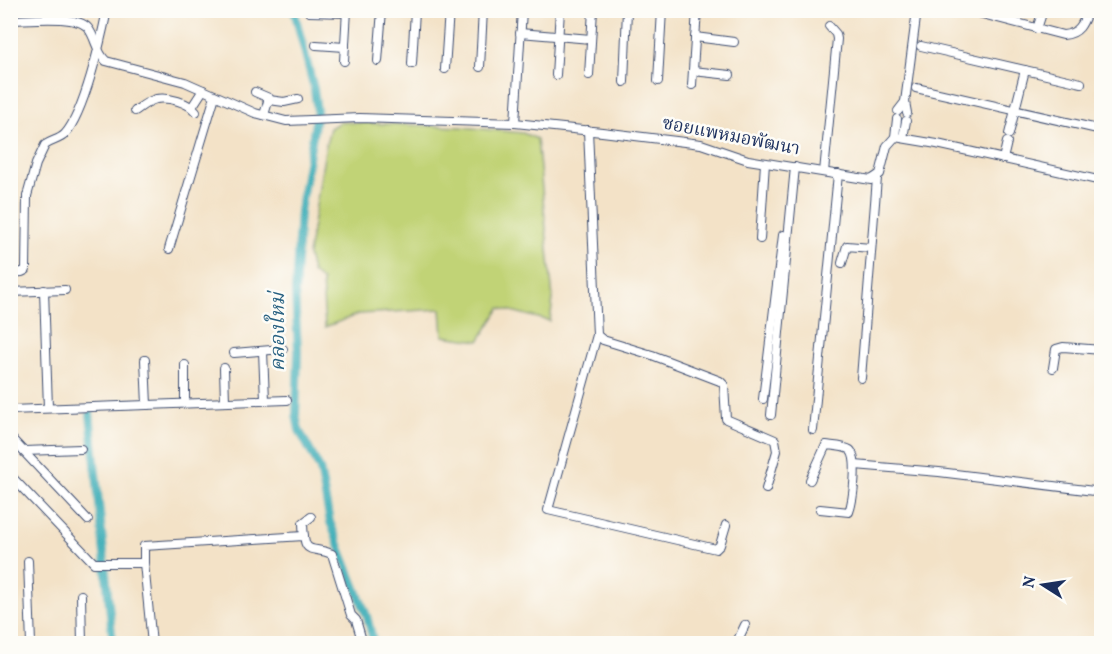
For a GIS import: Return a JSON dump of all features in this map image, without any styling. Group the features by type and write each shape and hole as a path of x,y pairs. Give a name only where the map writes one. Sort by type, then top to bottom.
{"street":[{"path":"10,273 26,270 27,196 42,148 50,141 58,140 72,125 99,53 107,10"},
{"path":"378,61 382,10"},
{"path":"412,64 415,10"},
{"path":"445,69 449,10"},
{"path":"480,67 483,10"},
{"path":"514,123 522,10"},
{"path":"555,75 560,10"},
{"path":"589,75 593,10"},
{"path":"624,81 627,10"},
{"path":"658,81 662,10"},
{"path":"692,85 697,10"},
{"path":"899,138 917,10"},
{"path":"967,10 999,15 1037,29 1063,35 1080,29 1088,10"},
{"path":"1037,29 1044,10"},
{"path":"1095,10 1101,12"},
{"path":"309,12 347,12 344,61"},
{"path":"10,20 80,22 93,35 99,53 106,61 185,82 264,115 269,100"},
{"path":"824,172 837,39 829,26"},
{"path":"520,33 591,39"},
{"path":"695,37 734,42"},
{"path":"316,45 345,47"},
{"path":"921,46 1081,83"},
{"path":"1004,159 1025,70"},
{"path":"693,71 730,75"},
{"path":"916,88 1101,130"},
{"path":"135,111 147,102 158,99 185,103 194,110 201,89"},
{"path":"255,92 267,96 269,100 284,102 298,99"},
{"path":"169,249 214,96"},
{"name":"ซอยแพหมอพัฒนา","path":"264,115 286,121 360,118 514,123 588,130 701,144 740,158 765,163 868,180 877,178"},
{"path":"588,130 597,335 548,510 716,549 720,545 726,525"},
{"path":"861,378 877,178 882,169 887,146 899,138 1101,181"},
{"path":"760,239 765,163"},
{"path":"763,399 793,166"},
{"path":"771,415 793,166"},
{"path":"813,430 838,174"},
{"path":"842,263 847,246 871,248"},
{"path":"44,290 48,408"},
{"path":"10,292 65,290"},
{"path":"597,335 603,340 679,364 720,381 724,385 726,419 775,440 777,451 766,489"},
{"path":"1053,369 1056,349 1063,347 1101,350"},
{"path":"234,352 283,349"},
{"path":"263,351 265,400"},
{"path":"145,360 147,405"},
{"path":"185,365 185,403"},
{"path":"224,368 225,402"},
{"path":"10,410 287,399"},
{"path":"10,437 88,520"},
{"path":"810,480 826,445 850,450 854,456 849,512 820,509"},
{"path":"24,451 81,449"},
{"path":"855,465 939,472 1101,492"},
{"path":"10,475 94,563 144,563"},
{"path":"311,517 303,523 307,546 310,550 332,554 351,615 356,620 363,644"},
{"path":"152,644 144,546 304,536"},
{"path":"28,561 31,644"},
{"path":"81,595 82,644"},
{"path":"736,644 745,624"}],"green space":[{"path":"340,122 462,127 523,133 537,139 553,299 550,321 500,308 479,341 443,336 441,309 359,314 325,327 322,281 312,272 308,255 326,144 330,128"}],"waterway":[{"name":"คลองใหม่","path":"294,10 314,89 317,111 300,211 295,293 298,352 296,415 299,430 320,469 330,522 367,616 374,644"},
{"path":"90,413 113,644"}]}
